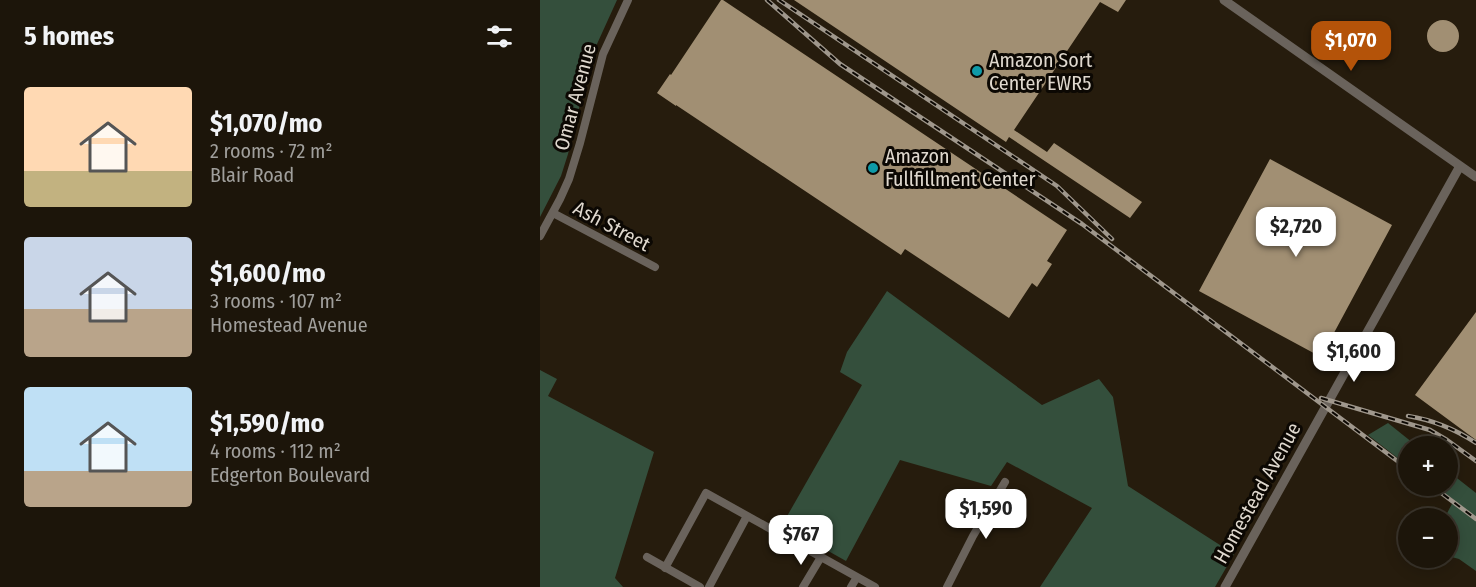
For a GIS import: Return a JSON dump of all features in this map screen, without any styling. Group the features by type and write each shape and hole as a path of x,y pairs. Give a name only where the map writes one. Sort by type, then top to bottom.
{"street":[{"name":"Omar Avenue","path":"540,236 565,189 577,157 603,54 628,0"},
{"path":"1224,0 1476,177"},
{"name":"Homestead Avenue","path":"1225,587 1460,165"},
{"name":"Ash Street","path":"553,213 655,267"},
{"path":"947,587 1005,482"},
{"path":"665,568 706,493 875,587"},
{"path":"709,587 747,516"},
{"path":"647,557 700,587"},
{"path":"804,587 820,557"},
{"path":"851,587 856,577"}],"green space":[{"path":"540,0 617,0 597,44 588,71 561,176 540,217"},
{"path":"887,291 1042,405 1099,379 1113,397 1128,486 1234,554 1215,587 1040,587 1092,508 1007,462 991,486 900,460 846,561 782,525 862,385 840,372 847,352"},
{"path":"540,370 557,379 548,396 654,452 615,578 623,587 540,587"},
{"path":"1388,423 1404,436 1398,436 1398,458 1368,435"},
{"path":"1458,479 1476,493 1476,571 1458,559 1458,508 1450,508 1454,500 1449,496 1458,496"}],"building":[{"name":"Amazon Fullfillment Center","path":"721,0 1067,230 1047,261 1052,264 1037,287 1032,283 1009,318 905,249 901,255 657,93"},
{"name":"Amazon Sort Center EWR5","path":"794,0 1126,0 1118,12 1100,2 1014,130 1047,152 1054,143 1142,202 1130,218 1009,137 1006,142"},
{"path":"1443,20 1454,25 1459,36 1454,47 1443,52 1432,47 1427,36 1432,25"},
{"path":"1270,159 1392,225 1321,357 1199,291"},
{"path":"1476,312 1476,440 1415,395"}],"railway":[{"path":"767,0 840,64 1082,224 1398,461"},
{"path":"779,0 1057,186 1112,239"},
{"path":"1321,398 1430,430 1476,461"},
{"path":"1408,416 1443,426 1476,443"},
{"path":"1445,496 1476,519"}],"place":[{"name":"Amazon Sort Center EWR5","path":"977,71"},
{"name":"Amazon Fullfillment Center","path":"873,168"}]}
